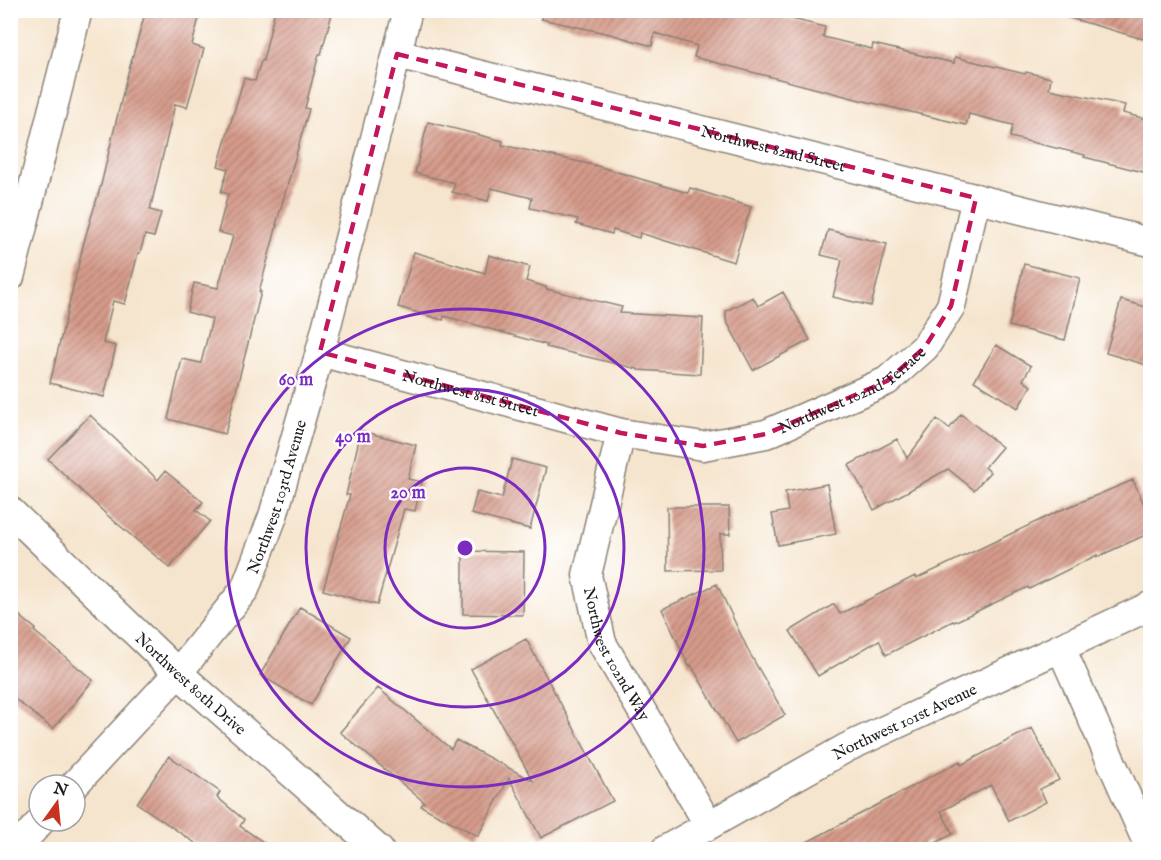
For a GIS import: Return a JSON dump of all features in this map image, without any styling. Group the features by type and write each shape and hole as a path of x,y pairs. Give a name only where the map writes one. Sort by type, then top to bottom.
{"street":[{"path":"10,277 78,10"},
{"name":"Northwest 103rd Avenue","path":"85,773 178,673 245,590 273,516 320,352 408,10"},
{"name":"Northwest 82nd Street","path":"397,54 1150,242"},
{"name":"Northwest 102nd Terrace","path":"621,433 704,446 756,436 766,434 887,381 925,347 951,306 976,198"},
{"name":"Northwest 81st Street","path":"320,352 621,433"},
{"name":"Northwest 102nd Way","path":"621,433 587,575 594,609 602,644 708,824"},
{"name":"Northwest 80th Drive","path":"10,512 178,673 380,849"},
{"name":"Northwest 101st Avenue","path":"664,849 846,748 1150,606"},
{"path":"1061,648 1150,849"},
{"path":"15,849 30,833"}],"highlighted area":[{"path":"397,54 976,198 951,306 925,347 887,381 766,434 703,446 621,433 320,352"}],"building":[{"path":"146,10 201,10 192,45 204,49 187,107 175,104 150,210 161,213 154,237 145,235 125,304 113,301 103,343 116,346 104,397 50,383 85,238"},
{"path":"275,10 333,10 305,108 309,109 276,225 225,434 168,419 182,359 201,363 212,319 187,312 194,283 218,288 233,236 218,232 228,194 221,192 228,169 218,166 244,78 255,81 261,61 263,61"},
{"path":"542,10 772,10 771,14 825,27 823,37 872,49 873,44 954,63 955,57 1051,78 1049,89 1125,105 1123,113 1150,120 1150,158 1147,173 1010,137 1013,125 969,114 966,125 860,100 694,57 697,46 655,33 652,46 541,19"},
{"path":"1066,10 1150,10 1150,41 1066,17"},
{"path":"428,122 503,141 502,145 594,165 688,193 690,188 751,207 734,262 640,233 639,238 613,230 612,234 576,224 578,219 530,208 532,198 491,188 488,201 452,192 455,183 415,173"},
{"path":"828,230 887,244 871,306 833,297 842,260 821,255"},
{"path":"414,252 485,273 489,255 530,267 526,281 546,287 546,289 622,307 620,313 703,318 700,374 638,370 546,347 547,345 444,316 443,320 398,307"},
{"path":"1024,264 1080,278 1065,340 1009,326"},
{"path":"783,292 810,340 753,370 726,320 726,311 753,297 758,306"},
{"path":"1121,300 1150,308 1150,366 1106,353"},
{"path":"996,345 1031,366 1023,380 1031,386 1018,408 974,381"},
{"path":"961,414 1002,447 985,467 990,472 974,490 948,469 874,510 849,465 897,439 907,458 937,419 949,429"},
{"path":"90,415 158,480 165,471 203,502 196,510 210,521 170,568 107,515 48,459"},
{"path":"361,431 416,445 408,479 422,482 415,511 404,509 377,605 323,590 350,495 346,495"},
{"path":"512,459 546,468 530,529 471,514 477,492 502,498"},
{"path":"1133,480 1150,518 1150,533 953,621 886,655 879,640 818,676 790,631 834,604 840,614 915,576 916,579 1059,511"},
{"path":"827,484 836,534 778,545 772,514 788,511 785,492"},
{"path":"667,507 729,507 730,534 720,534 721,570 668,571"},
{"path":"463,551 524,552 523,615 463,614"},
{"path":"717,584 749,652 785,715 736,743 691,665 689,666 662,609"},
{"path":"300,607 351,637 311,705 260,675"},
{"path":"10,608 93,680 53,729 10,695"},
{"path":"526,639 613,801 541,838 509,778 478,836 421,806 424,802 340,732 378,688 451,749 456,740 533,781 471,669"},
{"path":"1032,728 1059,780 1040,789 1046,802 1009,821 991,785 941,811 953,834 932,845 930,841 912,849 794,849 960,761 961,765"},
{"path":"169,756 220,792 217,797 244,820 240,826 273,849 204,849 137,803"}]}
